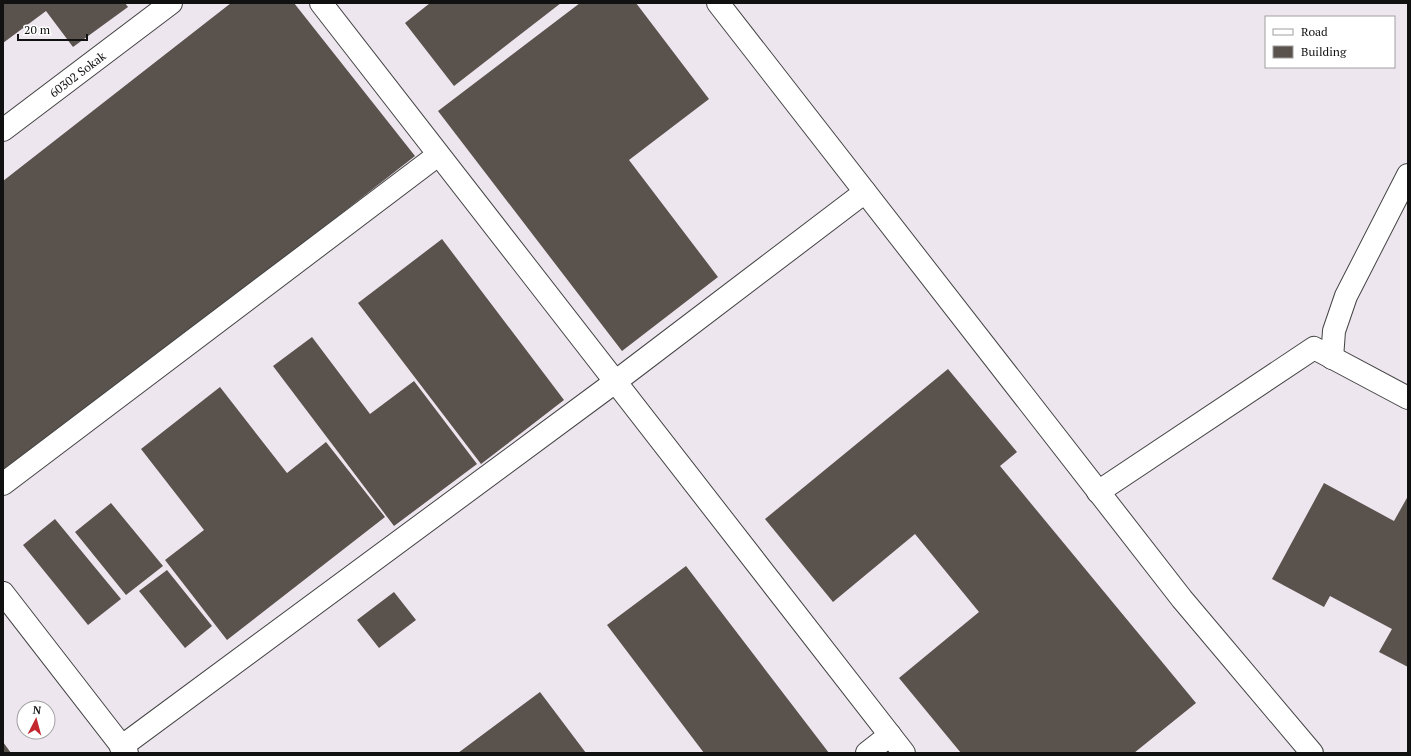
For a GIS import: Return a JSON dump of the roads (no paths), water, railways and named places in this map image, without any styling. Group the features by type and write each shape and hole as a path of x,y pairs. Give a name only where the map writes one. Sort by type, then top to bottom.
{"street":[{"name":"60302 Sokak","path":"3,130 171,3"},
{"path":"321,3 904,753"},
{"path":"718,3 1182,599 1312,753"},
{"path":"3,484 438,155"},
{"path":"1332,358 1334,331 1346,296 1408,175"},
{"path":"3,594 124,750 615,382 865,192"},
{"path":"1098,492 1314,348 1408,398"},
{"path":"867,753 890,735"}]}
